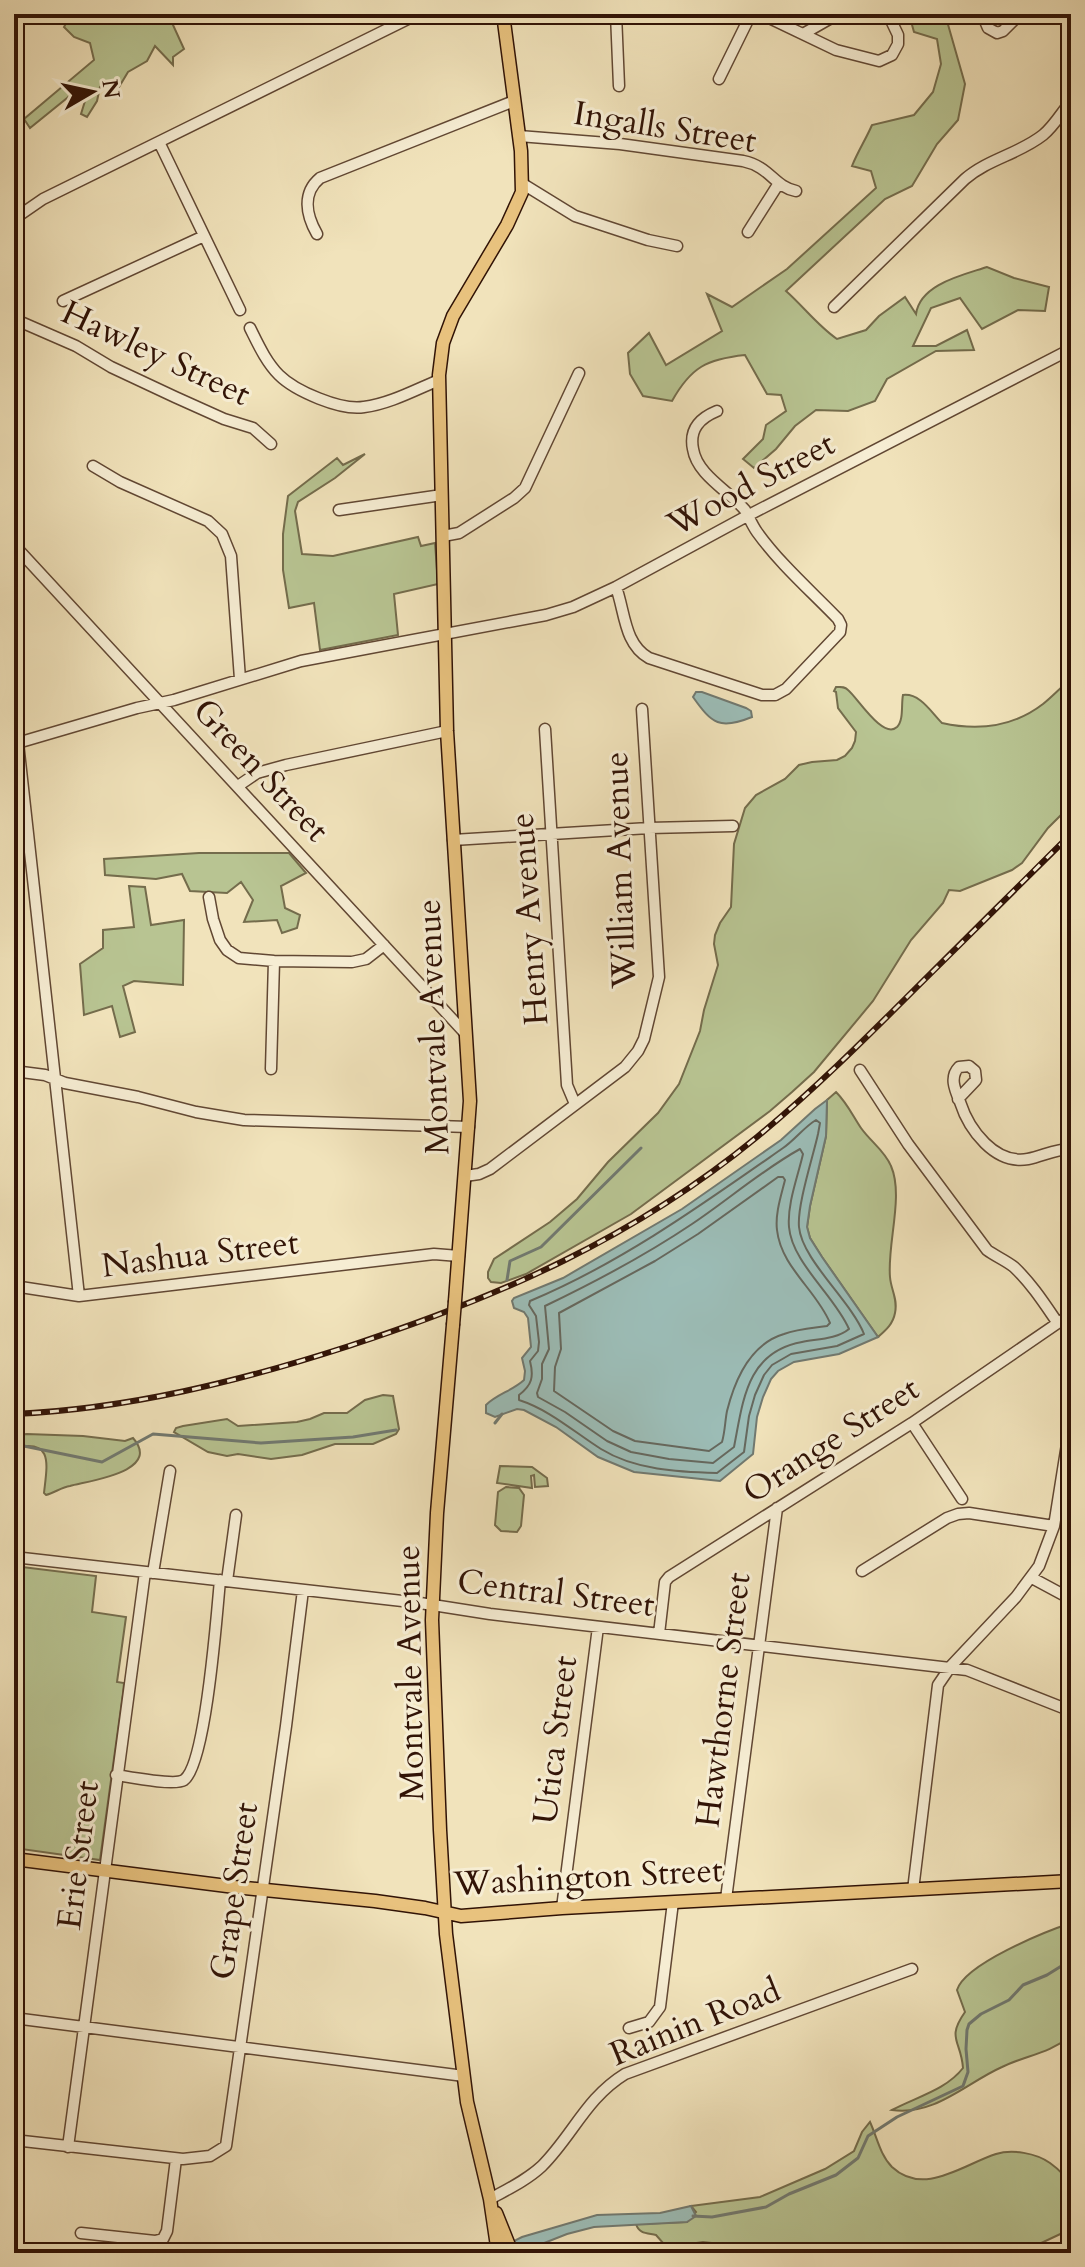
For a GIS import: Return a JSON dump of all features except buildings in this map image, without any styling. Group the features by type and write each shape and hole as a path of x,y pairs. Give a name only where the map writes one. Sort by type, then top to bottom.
{"main road":[{"name":"Montvale Avenue","path":"503,14 523,184 520,199 507,225 462,297 449,324 441,351 439,380 447,731 470,1090 437,1513 434,1681 452,1989 469,2117 500,2244 512,2253"},
{"name":"Washington Street","path":"14,1859 375,1901 461,1916 1071,1881"}],"street":[{"path":"14,219 43,199 418,14"},
{"path":"616,14 619,86"},
{"path":"719,79 751,14"},
{"path":"761,14 836,50 882,61 892,55 898,44 898,35 888,14"},
{"path":"803,34 838,14"},
{"path":"982,14 988,28 997,33 1020,14"},
{"path":"317,234 307,200 311,187 319,179 514,101"},
{"path":"834,307 965,179 982,166 1041,137 1071,101"},
{"name":"Ingalls Street","path":"519,136 620,144 743,161 761,166 779,183 796,191"},
{"path":"159,142 240,310"},
{"path":"748,232 779,183"},
{"path":"523,184 575,216 677,246"},
{"path":"63,301 204,236"},
{"name":"Hawley Street","path":"14,319 76,346 111,367 175,397 224,419 251,427 271,444"},
{"path":"250,328 280,377 344,407 374,405 439,380"},
{"name":"Wood Street","path":"445,633 564,610 616,587 1071,349"},
{"path":"443,536 459,533 525,488 579,373"},
{"path":"616,587 632,641 641,654 762,695 777,694 786,689 840,633 838,619 756,530 704,469 693,451 696,426 704,417 717,411"},
{"path":"93,466 120,482 208,521 222,534 231,556 240,679"},
{"path":"339,510 442,495"},
{"name":"Green Street","path":"14,545 465,1033"},
{"name":"Nashua Street","path":"445,633 301,661 16,743 79,1296 434,1254 459,1256"},
{"name":"William Avenue","path":"465,1176 490,1169 628,1065 646,1033 659,977 642,709"},
{"name":"Henry Avenue","path":"545,729 567,1085 575,1104"},
{"path":"238,786 257,773 286,765 447,731"},
{"path":"453,840 733,826"},
{"path":"209,897 215,927 227,950 242,958 358,961 384,945"},
{"path":"271,1069 274,961"},
{"path":"860,1070 908,1144 987,1250 1022,1275 1057,1322"},
{"path":"14,1071 236,1119 469,1127"},
{"path":"958,1099 972,1126 999,1155 1021,1160 1071,1149"},
{"path":"14,1286 79,1296"},
{"name":"Orange Street","path":"659,1634 667,1579 912,1423 1071,1314"},
{"path":"913,1890 937,1688 949,1668 1032,1578 1046,1551 1068,1466 1071,1419"},
{"path":"912,1423 962,1499"},
{"name":"Erie Street","path":"68,2147 116,1775 149,1572 170,1471"},
{"name":"Hawthorne Street","path":"726,1899 777,1508"},
{"path":"862,1571 958,1514 1054,1526"},
{"path":"116,1775 177,1783 188,1774 199,1743 208,1696 236,1515"},
{"name":"Central Street","path":"14,1557 949,1668 969,1671 1071,1711"},
{"path":"1032,1578 1071,1599"},
{"name":"Grape Street","path":"176,2159 205,2157 220,2152 226,2146 303,1590"},
{"name":"Utica Street","path":"562,1908 598,1627"},
{"path":"629,2028 649,2022 660,2007 673,1902"},
{"name":"Rainin Road","path":"490,2199 522,2182 541,2167 595,2097 622,2076 912,1969"},
{"path":"14,2018 464,2076"},
{"path":"14,2140 176,2159 167,2231 163,2239 155,2241 81,2233"}],"green space":[{"path":"67,14 168,14 184,49 173,57 173,65 155,46 147,61 128,72 116,92 110,85 100,87 97,101 87,117 81,114 85,101 77,90 30,128 24,119 94,60 90,43 74,37 64,27 69,18"},
{"path":"909,14 945,14 965,84 958,120 937,144 912,186 885,199 786,291 837,339 866,330 905,297 916,314 925,295 934,288 955,277 987,267 1049,287 1045,311 1018,310 982,329 960,298 931,308 913,346 936,346 967,330 974,350 936,351 887,379 875,401 848,411 816,410 795,426 776,449 754,468 743,459 763,439 766,425 786,411 781,395 767,394 745,355 720,359 701,367 686,380 672,401 643,396 630,374 628,353 649,333 666,365 722,331 707,294 732,307 787,269 876,188 871,171 852,166 872,125 914,115 933,92 941,64 937,39 914,32"},
{"path":"365,454 298,502 295,511 302,554 333,556 418,537 421,546 435,543 438,584 394,594 398,635 320,650 314,603 289,608 283,570 283,534 288,496 337,458 343,465"},
{"path":"1071,679 1071,805 1048,828 1022,863 960,891 949,890 943,903 911,940 873,1001 814,1072 770,1111 631,1214 526,1274 501,1283 491,1282 488,1272 494,1259 550,1222 577,1199 608,1162 658,1113 679,1084 700,1031 718,965 715,935 731,907 734,844 745,808 756,795 785,779 799,765 837,760 852,748 856,732 838,708 836,687 847,689 885,728 891,729 899,724 903,695 920,700 942,723 982,727 1032,712"},
{"path":"199,853 289,853 306,873 281,886 285,908 300,915 297,928 282,933 277,920 244,922 253,900 241,882 227,893 190,891 182,874 156,879 105,875 104,859"},
{"path":"129,886 145,887 151,925 184,920 183,985 134,981 123,986 135,1032 120,1037 112,1006 84,1015 80,964 103,948 103,930 134,927"},
{"path":"836,1092 885,1156 895,1178 896,1206 890,1264 896,1308 891,1324 878,1337 822,1257 807,1227 826,1136 827,1100"},
{"path":"383,1395 393,1396 399,1429 396,1434 373,1444 335,1444 302,1455 271,1459 208,1452 174,1432 183,1426 227,1419 238,1426 297,1422 324,1413 347,1413 365,1400"},
{"path":"14,1435 125,1441 133,1438 140,1450 138,1459 131,1467 119,1473 46,1495 46,1464 42,1450 27,1446 14,1448"},
{"path":"500,1466 532,1467 547,1478 548,1486 535,1487 534,1475 531,1476 532,1488 497,1483"},
{"path":"506,1487 519,1488 524,1495 521,1526 517,1532 501,1531 495,1525 498,1492"},
{"path":"14,1566 96,1576 92,1612 126,1617 117,1682 124,1683 123,1693 100,1860 14,1848"},
{"path":"1071,1923 1071,2036 1046,2051 1002,2067 936,2103 908,2111 892,2110 939,2088 963,2068 955,2034 965,2012 957,1990 963,1980 1007,1950"},
{"path":"870,2122 892,2167 917,2179 944,2176 1002,2153 1024,2153 1044,2160 1062,2173 1070,2186 1071,2229 1020,2253 754,2253 729,2245 703,2242 670,2247 656,2235 637,2227 636,2224 687,2222 696,2212 691,2206 760,2197 825,2169 854,2151"}],"water":[{"path":"696,692 746,708 751,711 752,717 732,723 718,722 693,697"},
{"path":"827,1100 826,1136 807,1227 822,1257 878,1337 839,1354 794,1362 778,1371 763,1397 757,1417 753,1454 720,1481 634,1472 598,1457 556,1427 524,1410 517,1409 495,1417 486,1413 486,1405 490,1401 524,1380 522,1358 531,1347 528,1318 524,1312 514,1308 514,1298 563,1278 682,1209 781,1140"},
{"path":"691,2206 696,2216 687,2222 594,2227 519,2253 490,2253 522,2237 597,2215 660,2213"}],"waterway":[{"path":"507,1280 510,1261 541,1247 641,1148"},
{"path":"495,1423 502,1414"},
{"path":"14,1444 102,1462 153,1434 261,1443 353,1437 396,1430"},
{"path":"693,2216 712,2217 766,2207 836,2175 858,2158 868,2136 897,2117 963,2086 968,2072 966,2049 969,2024 981,2014 1009,2000 1023,1985 1071,1960"}],"railway":[{"path":"14,1414 142,1400 226,1382 308,1359 459,1307 512,1285 613,1235 710,1173 778,1119 858,1045 1071,834"}]}
